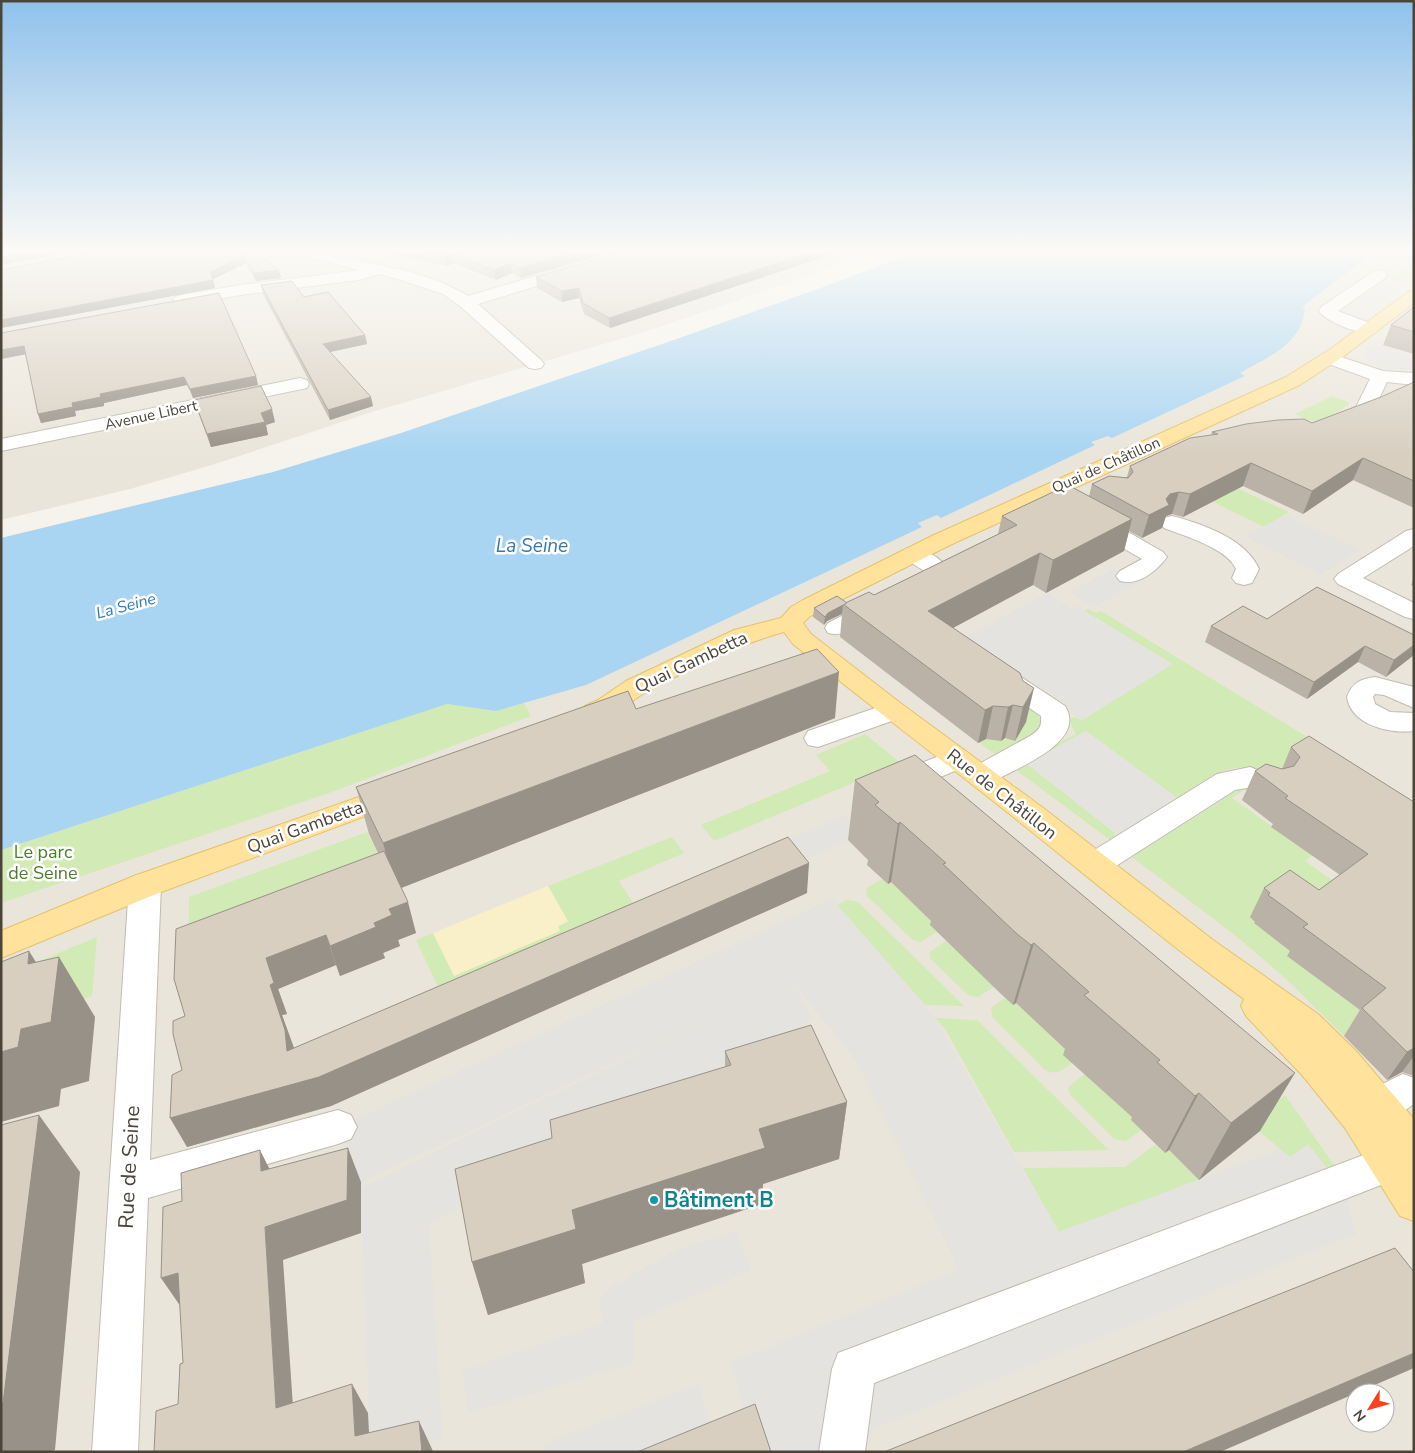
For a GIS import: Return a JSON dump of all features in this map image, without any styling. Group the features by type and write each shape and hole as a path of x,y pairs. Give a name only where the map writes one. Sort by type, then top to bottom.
{"main road":[{"name":"Quai de Châtillon","path":"796,631 800,612 812,605 913,554 1292,381 1329,358 1380,321"},
{"name":"Quai Gambetta","path":"571,723 608,706 644,698 796,631"},
{"name":"Rue de Châtillon","path":"796,631 893,711 957,758 1202,950 1315,1064 1381,1105 1402,1156 1414,1202"},
{"name":"Quai Gambetta","path":"1,946 145,885 425,782"}],"street":[{"path":"487,321 535,364"},
{"path":"1347,321 1370,328"},
{"path":"1329,358 1380,376 1414,379"},
{"path":"1324,425 1364,411 1380,376"},
{"name":"Avenue Libert","path":"1,446 300,384"},
{"path":"1151,445 1170,454 1179,452"},
{"path":"1081,476 1106,489"},
{"path":"1043,494 1154,557 1150,564 1128,576"},
{"path":"1172,522 1242,556 1249,566 1248,573 1244,578"},
{"path":"1414,536 1346,579 1414,612"},
{"path":"837,628 939,575 938,570 932,565 913,554"},
{"path":"980,776 1049,736 1054,729 1055,712 983,663"},
{"path":"1414,698 1398,690 1378,686 1363,690 1360,694 1360,700 1369,712 1388,721 1398,723 1414,722"},
{"path":"818,738 893,711"},
{"path":"911,778 957,758"},
{"path":"1094,865 1227,781 1250,777 1270,786"},
{"name":"Rue de Seine","path":"114,1451 145,885"},
{"path":"128,1185 338,1128"},
{"path":"842,1452 854,1369 1402,1156"}],"shaded area":[{"path":"1,321 678,321 375,411 212,465 130,489 1,520"},
{"path":"951,321 1414,321 1414,1452 1,1452 1,639"},
{"path":"1376,344 1414,356 1414,371 1387,369 1370,363 1362,354"},
{"path":"1286,515 1360,550 1320,575 1244,536"},
{"path":"1114,569 1138,583 1094,607 1070,592"},
{"path":"1047,593 1071,608 1076,606 1173,664 1082,720 1054,702 1036,712 963,664 949,646"},
{"path":"1086,731 1177,798 1118,835 1027,764"},
{"path":"844,815 861,835 649,928 635,905"},
{"path":"832,899 932,1014 1059,1232 1280,1149 1290,1157 1308,1144 1350,1197 1348,1203 1356,1234 871,1430 865,1452 758,1452 730,1363 959,1269 856,1061 793,982 813,1020 634,1118 429,1223 443,1438 400,1452 370,1452 361,1188 736,1005 359,1183 338,1127"},
{"path":"735,1231 752,1270 634,1321 634,1363 468,1413 462,1370 603,1323 599,1301 610,1287 678,1249"},
{"path":"698,1384 716,1441 688,1452 545,1452 543,1444"}],"green space":[{"path":"1332,396 1350,403 1333,415 1314,421 1295,414"},
{"path":"1172,458 1289,512 1264,527 1203,497"},
{"path":"1088,609 1096,613 1101,611 1322,746 1291,761 1270,775 1257,769 1232,768 1210,777 1177,798 1086,731 1027,764 1115,833 1115,837 1110,840 1012,767 1076,734 1070,722 1071,718 1075,717 1082,720 1172,664 1084,611"},
{"path":"963,664 1036,712 1040,719 1040,730 997,756 980,743 985,739 1015,739 1016,732 1022,729 1021,719"},
{"name":"Le parc de Seine","path":"524,703 531,716 329,793 1,903 1,850 447,704 496,711"},
{"path":"865,734 901,763 714,841 701,825 830,771 816,755"},
{"path":"1250,786 1232,798 1312,855 1305,861 1345,889 1288,956 1339,995 1348,989 1412,1051 1356,1026 1344,1036 1284,977 1236,936 1132,857 1242,787"},
{"path":"367,832 392,882 188,960 189,897"},
{"path":"672,837 684,853 619,881 649,928 450,1013 416,940 433,933 454,976 568,922 548,886"},
{"path":"882,879 888,884 891,882 933,923 930,925 937,932 920,942 913,940 866,895 867,888"},
{"path":"847,900 858,902 964,1006 925,1005 837,905"},
{"path":"97,937 92,996 1,1027 1,977"},
{"path":"946,941 953,948 958,946 994,987 978,997 968,995 930,958 930,952"},
{"path":"1005,998 1013,1005 1016,1003 1067,1051 1072,1063 1056,1072 1045,1070 992,1017 991,1008"},
{"path":"935,1018 977,1020 1109,1150 1014,1152 945,1029"},
{"path":"1084,1074 1093,1082 1096,1080 1135,1117 1141,1130 1126,1141 1114,1139 1071,1096 1068,1088"},
{"path":"1285,1095 1334,1165 1310,1175 1251,1124"},
{"path":"1156,1144 1165,1153 1169,1151 1199,1180 1059,1232 1023,1168 1125,1167"}],"sand":[{"path":"548,886 568,921 558,926 560,931 454,976 433,933"}],"water":[{"name":"La Seine","path":"728,321 1302,321 1290,341 1272,355 1240,373 1245,376 1112,438 1108,436 1091,442 1095,445 941,518 937,515 918,523 922,527 586,685 496,711 447,704 1,850 1,538 273,472 401,433"}],"building":[{"path":"67,321 231,321 256,376 190,389 184,377 100,394 101,397 72,403 73,407 38,414 24,346 1,350 1,333"},
{"path":"280,321 353,321 365,335 323,344 371,397 328,410"},
{"path":"1396,321 1414,321 1414,332 1391,325"},
{"path":"1414,382 1414,481 1363,458 1312,491 1251,463 1190,494 1179,492 1170,494 1166,499 1169,505 1149,515 1092,484 1109,476 1128,478 1133,472 1130,466 1190,438 1218,434 1212,432 1246,424 1278,420 1304,419 1312,423 1381,397"},
{"path":"261,386 272,409 261,413 265,422 207,434 194,400"},
{"path":"1068,485 1132,519 1053,560 1040,553 928,611 1020,673 1023,681 1034,688 1023,707 1013,705 1008,707 993,706 985,710 843,604 869,592 874,595 1017,525 1002,516"},
{"path":"1317,587 1414,635 1414,645 1394,660 1365,646 1314,682 1211,626 1243,606 1267,619"},
{"path":"837,596 847,603 828,613 825,617 814,608"},
{"path":"817,649 839,672 383,843 356,787 628,691 636,709"},
{"path":"1309,736 1414,802 1414,1048 1407,1052 1362,1008 1386,988 1303,927 1308,924 1268,895 1270,893 1264,888 1290,870 1319,890 1368,854 1285,798 1288,796 1255,771 1266,764 1282,769 1294,766 1300,757 1291,747"},
{"path":"915,755 1295,1073 1231,1123 1199,1093 1195,1096 1157,1062 1160,1060 1084,995 1089,992 1034,943 1031,945 1017,934 943,864 946,863 900,822 898,824 875,805 879,802 855,780"},
{"path":"788,837 809,863 319,1077 170,1118 172,1075 182,1070 173,1034 173,1021 185,1016 174,979 176,929 384,851 408,902 389,909 392,915 374,923 376,927 330,946 326,935 266,958 274,983 270,985 285,1030 287,1051"},
{"path":"29,951 28,964 59,957 51,1022 21,1029 18,1047 1,1052 1,962"},
{"path":"811,1025 847,1102 759,1129 765,1148 572,1210 576,1229 472,1262 455,1169 552,1138 550,1120 731,1065 725,1051"},
{"path":"39,1115 3,1403 1,1403 1,1125"},
{"path":"348,1148 347,1200 265,1227 276,1408 352,1384 355,1436 419,1421 422,1452 154,1452 156,1411 178,1404 180,1364 183,1363 178,1273 161,1278 163,1207 182,1201 181,1173 260,1150 261,1171"},
{"path":"1395,1248 1414,1272 1414,1353 1183,1452 884,1452"},
{"path":"755,1404 771,1452 637,1452"}],"place":[{"name":"Bâtiment B","path":"654,1200"}]}
